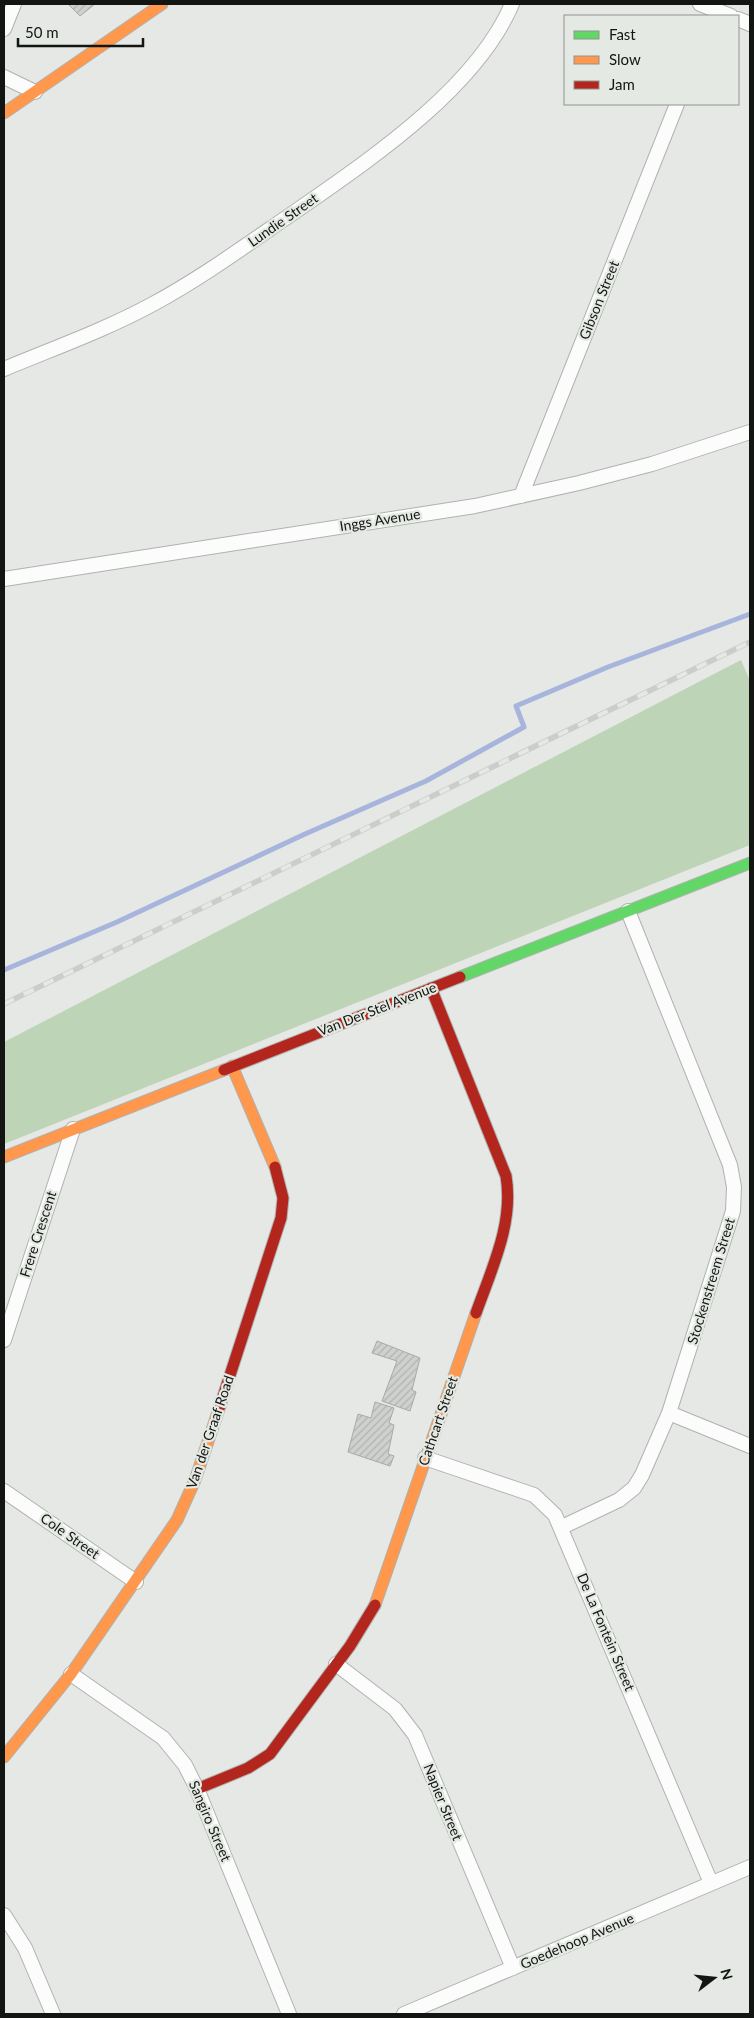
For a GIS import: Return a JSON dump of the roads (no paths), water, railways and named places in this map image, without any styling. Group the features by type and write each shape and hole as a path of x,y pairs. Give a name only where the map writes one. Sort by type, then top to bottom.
{"street":[{"path":"4,30 14,4"},
{"path":"4,113 162,4"},
{"name":"Lundie Street","path":"4,368 105,328 153,304 246,246 388,146 459,81 490,42 512,4"},
{"path":"700,4 728,15"},
{"path":"4,77 35,92"},
{"name":"Gibson Street","path":"521,496 677,105"},
{"name":"Inggs Avenue","path":"4,579 475,506 652,464 750,432"},
{"name":"Van Der Stel Avenue","path":"4,1157 750,862"},
{"name":"Stockenstreem Street","path":"562,1527 619,1500 634,1488 670,1413 733,1211 734,1187 730,1165 628,911"},
{"name":"Cathcart Street","path":"197,1789 248,1768 270,1754 365,1624 376,1603 505,1230 509,1194 506,1176 431,988"},
{"name":"Van der Graaf Road","path":"4,1757 71,1674 136,1582 177,1520 195,1480 283,1209 282,1192 276,1170 232,1066"},
{"name":"Frere Crescent","path":"4,1340 73,1129"},
{"path":"670,1413 750,1446"},
{"name":"De La Fontein Street","path":"425,1458 534,1495 556,1514 711,1883"},
{"name":"Cole Street","path":"4,1491 136,1582"},
{"name":"Napier Street","path":"336,1664 396,1708 415,1735 513,1968"},
{"name":"Sangiro Street","path":"71,1674 164,1738 185,1766 197,1789 290,2014"},
{"name":"Goedehoop Avenue","path":"404,2014 750,1867"},
{"path":"4,1915 25,1948 53,2014"}],"waterway":[{"path":"4,970 117,922 305,834 426,781 524,727 516,706 608,667 750,614"}],"railway":[{"path":"4,1004 750,642"}]}
